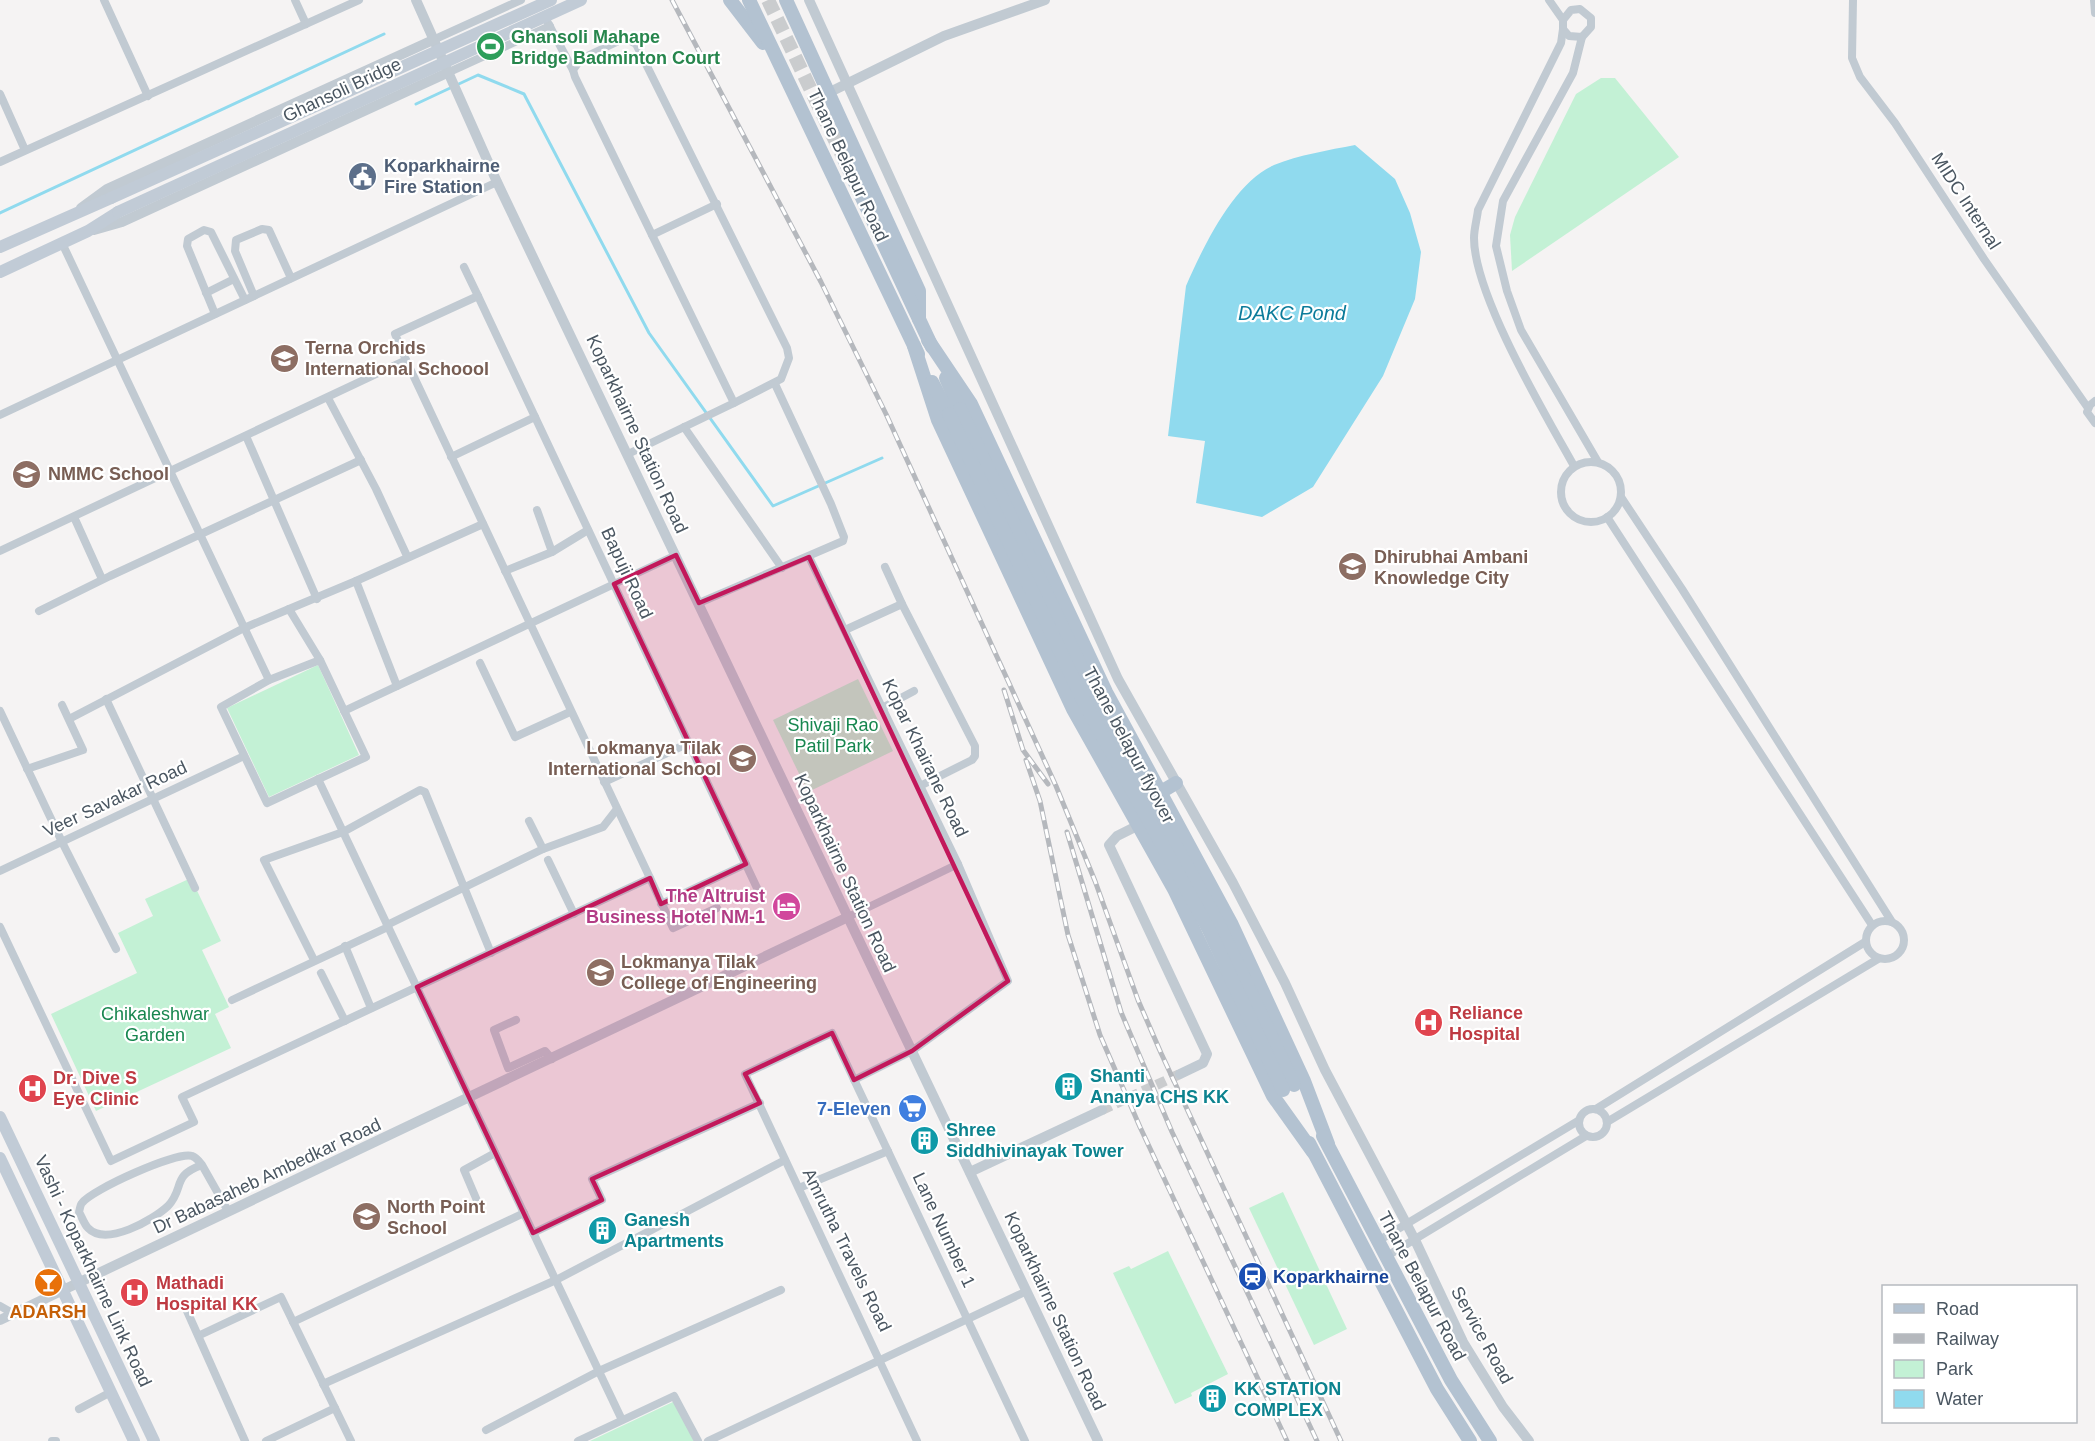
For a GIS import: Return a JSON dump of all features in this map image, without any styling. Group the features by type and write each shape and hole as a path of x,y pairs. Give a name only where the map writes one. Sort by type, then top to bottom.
{"main road":[{"name":"Ghansoli Bridge","path":"0,246 551,0"},
{"name":"Ghansoli Bridge","path":"0,272 88,231 118,212 581,0"},
{"path":"730,0 781,66"},
{"name":"Thane Belapur Road","path":"749,0 914,346"},
{"name":"Thane Belapur Road","path":"786,0 831,92 919,291 919,319 928,340"},
{"path":"843,158 919,319"},
{"path":"928,340 954,412"},
{"path":"928,340 971,404 1106,692 1231,923 1304,1081 1328,1144"},
{"path":"914,346 954,412"},
{"path":"914,346 938,420 1073,709 1199,938 1273,1096 1313,1152"},
{"name":"Thane belapur flyover","path":"954,412 1084,702 1209,930 1288,1088"},
{"path":"1129,811 1176,783"},
{"path":"1288,1088 1328,1144"},
{"path":"1288,1088 1313,1152"},
{"name":"Vashi - Koparkhairne Link Road","path":"0,1117 154,1441"},
{"name":"Thane Belapur Road","path":"1328,1144 1451,1380 1490,1441"},
{"name":"Thane Belapur Road","path":"1313,1152 1437,1389 1470,1441"},
{"name":"Vashi - Koparkhairne Link Road","path":"1,1161 134,1441"}],"street":[{"path":"104,0 148,96"},
{"path":"294,0 306,24"},
{"path":"0,162 359,0"},
{"name":"Koparkhairne Station Road","path":"416,0 497,182 1098,1441"},
{"path":"78,210 107,189 521,0"},
{"path":"534,0 573,70 734,403"},
{"name":"Service Road","path":"809,0 1118,679 1269,953 1325,1070 1415,1240 1463,1342 1503,1407 1529,1441"},
{"path":"831,92 944,36 1045,0"},
{"path":"1549,0 1573,38 1582,37"},
{"path":"1569,0 1575,9"},
{"name":"MIDC Internal","path":"1853,0 1852,58 1860,77 1895,123 1984,259 2088,408 2088,416 2095,423"},
{"path":"2094,0 2095,13"},
{"path":"1574,466 1496,315 1482,278 1474,239 1478,210 1561,43 1567,12 1575,9 1585,11 1591,18 1592,27 1582,37 1573,73 1503,201 1496,246 1507,291 1521,330 1598,462"},
{"path":"88,231 122,222 449,76 549,26"},
{"path":"573,70 581,59 620,39 631,39 717,204 787,348 789,358 785,371 775,384 628,454"},
{"path":"0,94 24,150"},
{"path":"0,415 497,182"},
{"path":"652,235 717,204"},
{"path":"254,296 235,251 236,240 262,229 269,230 291,278"},
{"path":"215,314 187,246 188,239 204,230 211,232 244,300"},
{"path":"62,243 268,680"},
{"name":"Bapuji Road","path":"464,267 757,888"},
{"path":"206,293 234,279"},
{"path":"478,296 395,334 673,928 717,908"},
{"path":"0,551 406,360"},
{"path":"699,603 843,541 844,537 831,504 775,384"},
{"path":"328,398 407,556"},
{"path":"2088,408 2095,401"},
{"path":"451,457 535,417"},
{"path":"684,427 782,568"},
{"path":"246,436 317,599"},
{"path":"39,611 102,579 361,460"},
{"path":"1387,1257 1586,1136 1600,1135 1607,1122 1878,959 1896,955 1903,945 1903,933 1892,922 1682,589 1621,497 1619,479 1607,466 1590,461 1574,466 1563,480 1560,489 1564,506 1569,513 1583,521 1591,522 1607,518 1621,497"},
{"path":"537,510 552,552"},
{"path":"74,517 102,579"},
{"path":"1607,518 1872,925"},
{"path":"69,719 244,628 317,599 407,556 483,524"},
{"path":"505,571 552,552 588,530"},
{"path":"344,711 676,555"},
{"name":"Kopar Khairane Road","path":"809,557 958,864 848,917"},
{"path":"885,567 976,752 972,760 920,786"},
{"path":"356,580 397,686"},
{"path":"845,630 902,604"},
{"path":"289,609 320,660 366,757 267,803 221,707 268,680 320,660"},
{"path":"480,663 515,737 570,712"},
{"path":"882,708 914,691"},
{"path":"106,699 195,888"},
{"path":"27,770 82,750 62,705"},
{"path":"0,711 116,949"},
{"path":"604,783 688,743"},
{"name":"Veer Savakar Road","path":"0,871 244,756"},
{"path":"318,779 622,1420"},
{"path":"314,960 264,860 343,832 417,790 423,790 465,885 491,953"},
{"path":"1180,1074 1203,1064 1207,1054 1108,845 1117,836 1185,798"},
{"path":"232,1000 388,926 465,885 543,849 603,827 617,809"},
{"path":"529,821 543,849"},
{"path":"548,860 573,914"},
{"path":"661,904 746,864"},
{"path":"854,1080 912,1051 1008,981 958,864"},
{"path":"0,927 111,1161 194,1122 182,1097 650,878"},
{"name":"Dr Babasaheb Ambedkar Road","path":"0,1320 470,1099 848,917"},
{"path":"1878,959 1869,952 1865,942 1866,936 1872,925 1882,921 1892,922"},
{"path":"1378,1241 1578,1120 1583,1112 1596,1109 1865,942"},
{"path":"345,946 371,1008"},
{"path":"321,973 345,1021"},
{"path":"513,1078 494,1030 516,1020"},
{"name":"Amrutha Travels Road","path":"832,1034 745,1074 917,1441"},
{"name":"Lane Number 1","path":"832,1034 1025,1441"},
{"path":"508,1068 545,1050 552,1059"},
{"path":"533,1233 602,1200 592,1179 760,1103"},
{"path":"1596,1109 1604,1114 1607,1122"},
{"path":"970,1172 1102,1110"},
{"path":"1578,1120 1580,1129 1586,1136"},
{"path":"799,1188 888,1151"},
{"path":"481,1210 464,1170 495,1153"},
{"path":"202,1165 189,1169 180,1178 169,1205 125,1231 102,1236 88,1229 79,1212 82,1203 103,1188 175,1157 191,1155 202,1165 228,1211"},
{"path":"323,1384 556,1280 785,1160"},
{"path":"292,1322 524,1213"},
{"path":"486,1430 599,1371 781,1290"},
{"path":"708,1441 1027,1291"},
{"path":"200,1335 281,1297 351,1441"},
{"path":"0,1306 14,1314"},
{"path":"187,1311 200,1335 245,1441"},
{"path":"79,1408 111,1392"},
{"path":"578,1441 674,1396 698,1441"},
{"path":"266,1441 334,1408"}],"highlighted area":[{"path":"676,555 699,603 809,557 1008,981 912,1051 854,1080 832,1033 745,1074 760,1103 592,1179 602,1200 533,1233 417,987 650,878 661,904 746,864 614,584"}],"green space":[{"path":"1601,78 1615,78 1679,157 1512,271 1510,235 1515,217 1576,94"},
{"path":"318,665 359,755 269,797 227,708"},
{"name":"Shivaji Rao Patil Park","path":"858,679 893,751 808,792 773,720"},
{"name":"Chikaleshwar Garden","path":"191,878 221,941 202,950 229,1007 215,1014 231,1048 96,1111 51,1014 137,973 118,933 153,916 145,899"},
{"path":"1283,1192 1347,1329 1314,1345 1249,1208"},
{"path":"1168,1251 1228,1374 1175,1404 1113,1273 1129,1266 1131,1269"},
{"path":"675,1401 694,1441 590,1441"}],"water":[{"name":"DAKC Pond","path":"1355,145 1395,179 1410,213 1421,252 1415,299 1383,376 1313,487 1262,517 1196,503 1205,441 1168,436 1186,286 1221,217 1233,200 1259,173 1294,158"}],"waterway":[{"path":"0,213 384,34"},
{"path":"416,104 478,75 524,94 649,333 773,506 882,458"}],"tunnel":[{"path":"768,0 843,157"},
{"path":"1102,1110 1180,1074"}],"railway":[{"path":"672,0 821,282 886,414 1056,786 1095,881 1138,1000 1161,1053 1341,1441"},
{"path":"1004,690 1023,750 1048,784"},
{"path":"1026,760 1040,801 1068,935 1100,1035 1140,1127 1287,1441"},
{"path":"1067,832 1121,1012 1172,1132 1317,1441"}],"place":[{"name":"Ghansoli Mahape Bridge Badminton Court","path":"490,47"},
{"name":"Koparkhairne Fire Station","path":"363,176"},
{"name":"Terna Orchids International Schoool","path":"284,358"},
{"name":"NMMC School","path":"27,474"},
{"name":"Dhirubhai Ambani Knowledge City","path":"1353,567"},
{"name":"Lokmanya Tilak International School","path":"742,758"},
{"name":"The Altruist Business Hotel NM-1","path":"786,906"},
{"name":"Lokmanya Tilak College of Engineering","path":"600,972"},
{"name":"Reliance Hospital","path":"1428,1023"},
{"name":"Shanti Ananya CHS KK","path":"1069,1086"},
{"name":"Dr. Dive S Eye Clinic","path":"32,1088"},
{"name":"7-Eleven","path":"912,1109"},
{"name":"Shree Siddhivinayak Tower","path":"925,1140"},
{"name":"North Point School","path":"366,1217"},
{"name":"Ganesh Apartments","path":"603,1230"},
{"name":"Koparkhairne","path":"1252,1277"},
{"name":"ADARSH","path":"48,1283"},
{"name":"Mathadi Hospital KK","path":"135,1293"},
{"name":"KK STATION COMPLEX","path":"1213,1399"}]}
